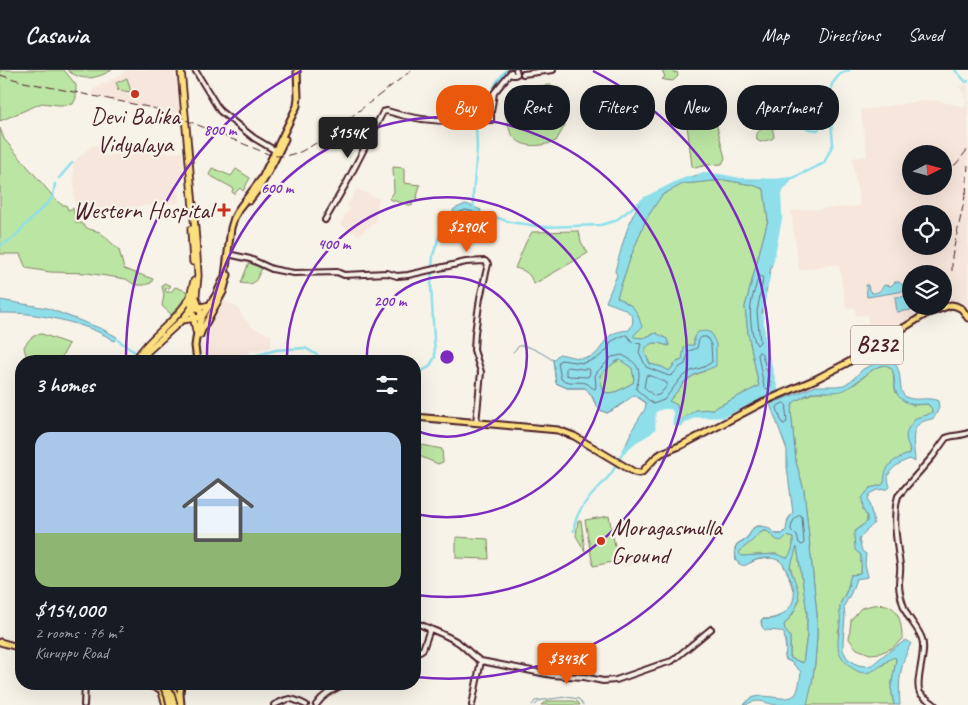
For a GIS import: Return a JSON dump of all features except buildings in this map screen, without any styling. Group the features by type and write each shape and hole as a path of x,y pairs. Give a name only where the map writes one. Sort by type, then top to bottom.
{"highway":[{"path":"179,70 194,276 191,308 198,332"},
{"path":"181,318 202,317 193,296"},
{"path":"181,318 185,307 193,296"},
{"path":"143,355 191,308 198,305 208,306"},
{"path":"181,318 191,321 198,332"},
{"path":"165,690 166,705"},
{"path":"166,690 170,705"},
{"path":"168,690 178,705"}],"main road":[{"path":"197,355 195,346 202,317 222,285 236,222 247,203 268,175 277,152 300,107 302,95 298,70"},
{"path":"198,332 225,288 229,273 230,254"},
{"name":"B232","path":"421,418 566,432 639,474 662,453 682,445 770,399 847,363 926,314 951,305 962,309 968,318"},
{"path":"202,317 212,312"},
{"path":"0,642 15,646"},
{"path":"178,705 180,690"}],"street":[{"path":"195,70 220,111 254,138 277,152"},
{"path":"325,220 384,112 387,111 420,119 448,121 491,120 494,92 507,77 514,72 523,74 553,70"},
{"path":"230,254 250,258 272,269 294,273 337,272 344,275 387,273 397,276 408,275 483,260 488,264 480,298 475,333 474,350 481,372 476,423"},
{"path":"935,705 920,692 923,640 905,610 900,593 896,502 898,496 946,438 968,433"},
{"path":"421,625 461,644 481,662 552,675 603,681 616,680 672,661 711,629"},
{"path":"421,650 430,629"},
{"path":"472,705 481,662"},
{"path":"84,705 85,690"},
{"path":"316,705 331,690"},
{"path":"274,705 292,698 306,705"}],"shaded area":[{"name":"Devi Balika Vidyalaya","path":"128,70 176,70 180,117 157,109 99,97 90,92"},
{"path":"968,85 968,313 963,302 952,302 952,265 902,265 902,315 921,315 872,344 867,315 856,316 855,307 846,308 839,264 799,270 791,211 860,206 852,158 867,156 861,110 931,100 958,105 964,108 967,100 959,86"},
{"path":"103,145 105,156 166,149 166,153 182,152 184,177 178,181 179,203 75,211 73,163 91,146"},
{"path":"357,189 379,199 375,222 359,235 340,224 350,208 347,206"},
{"path":"223,300 237,307 253,328 271,335 271,347 252,350 246,355 202,355 201,345"},
{"path":"650,551 650,560 623,567 621,555"}],"green space":[{"path":"0,70 64,70 76,85 76,98 73,104 42,103 0,121"},
{"path":"67,70 112,70 95,77 84,78"},
{"path":"662,70 674,70 674,73 677,72 678,76 673,81 662,79 665,77"},
{"path":"127,78 131,92 117,90 119,89 116,83"},
{"path":"0,128 4,139 57,201 62,205 66,205 68,210 73,208 76,223 82,223 89,229 100,232 119,250 124,269 153,279 151,283 135,285 126,279 87,273 50,272 26,268 20,254 0,254"},
{"path":"562,130 556,141 543,145 524,144 514,137 510,131"},
{"path":"688,130 718,130 725,158 722,164 695,168 692,166"},
{"path":"761,130 773,130 774,137 760,142 757,140 758,132"},
{"path":"393,167 404,168 404,183 420,185 416,201 413,200 412,206 389,199 394,192"},
{"path":"212,168 231,176 236,169 250,178 243,191 240,188 234,194 232,192 233,188 209,175"},
{"path":"724,180 764,189 768,220 745,307 748,333 759,386 713,409 696,410 680,421 677,405 669,401 688,379 705,371 694,337 694,345 684,352 682,360 677,362 669,371 650,364 644,351 652,343 669,346 667,339 656,333 643,338 634,338 633,307 617,297 646,219 662,195 682,184"},
{"path":"579,231 581,242 588,253 534,284 527,273 515,268 532,232"},
{"path":"249,262 262,268 255,282 250,284 241,283"},
{"path":"164,283 171,286 165,289 166,292 171,292 175,287 188,293 186,300 173,316 162,306 164,295 162,286"},
{"path":"42,334 69,344 63,355 26,355 24,347 33,336"},
{"path":"621,360 632,368 633,383 615,392 604,392 600,375 612,364"},
{"path":"884,364 893,371 896,393 913,405 928,404 932,412 916,418 907,440 910,448 909,454 894,461 882,485 870,488 863,510 867,516 867,522 857,529 856,551 861,555 861,572 860,574 851,575 841,602 841,623 838,632 842,657 861,672 883,665 892,657 895,657 891,688 894,705 807,705 815,663 817,614 804,490 796,462 791,411 793,402 815,392 827,392 855,384 876,367"},
{"path":"422,445 442,449 443,462 438,464 421,457"},
{"name":"Moragasmulla Ground","path":"609,516 618,561 593,566 585,520"},
{"path":"578,521 581,521 585,551 576,536"},
{"path":"763,531 767,531 777,540 787,536 793,538 792,549 787,559 776,554 742,556 739,553"},
{"path":"456,537 488,539 489,559 456,558"},
{"path":"797,546 807,612 807,635 803,663 790,658 790,637 784,625 793,614 799,600 790,565"},
{"path":"873,605 886,605 894,610 901,624 902,639 892,648 880,653 870,654 857,649 849,639 851,620 861,608"},
{"path":"551,701 572,701 578,702 580,705 541,705"}],"water":[{"path":"702,174 752,180 793,178 783,189 780,196 781,218 762,312 765,345 777,390 722,415 694,415 679,424 675,423 676,413 673,407 658,408 653,411 653,428 624,450 632,430 645,409 646,403 634,395 607,413 603,412 598,408 592,395 585,388 567,388 556,383 553,360 559,354 580,358 592,356 598,352 611,335 629,330 633,319 631,315 622,308 606,302 617,275 616,267 631,220 645,198 687,178","holes":["724,180 764,189 768,220 745,307 748,333 759,386 713,409 696,410 680,421 677,405 669,401 684,382 694,375 716,366 716,344 711,333 706,331 698,332 694,337 694,345 687,345 684,348 682,360 677,362 669,371 650,364 644,351 652,343 669,346 667,339 656,333 643,338 634,337 642,327 638,315 633,307 617,297 646,219 662,195 683,184","620,360 632,368 633,383 615,392 604,392 600,375 612,364"]},
{"path":"466,204 481,210 478,222 471,235 457,238 449,235 447,228 454,209"},
{"path":"895,282 899,282 902,284 902,291 867,297 866,285 868,285 872,293 880,291 884,285 891,286"},
{"path":"902,296 902,311 897,312 895,297"},
{"path":"0,300 47,308 102,329 117,337 114,341 96,331 49,317 0,313"},
{"path":"888,358 897,367 901,389 906,397 938,401 939,408 934,418 921,422 914,432 915,462 910,459 898,465 888,475 890,487 870,494 868,499 874,523 859,540 862,551 866,554 865,564 868,577 856,579 844,606 843,650 847,658 858,665 872,665 906,640 911,643 904,659 901,673 899,688 900,705 894,705 891,688 895,657 877,669 864,673 855,670 844,660 839,651 838,644 841,603 851,575 860,574 861,570 861,555 855,549 854,534 855,531 867,522 862,498 870,488 884,483 886,471 891,464 898,458 909,454 906,438 908,429 916,418 932,412 928,404 912,404 904,401 896,391 892,369 884,365 873,369 846,389 834,392 814,392 793,403 791,411 796,462 804,490 817,614 817,637 812,683 807,705 777,705 757,701 744,705 755,697 789,698 795,695 801,672 785,659 784,633 765,630 761,624 762,619 774,618 782,614 789,608 793,600 793,588 784,566 780,561 770,558 759,559 746,565 739,564 736,561 735,548 737,544 748,537 753,528 757,526 767,527 776,534 782,534 786,530 788,519 793,513 787,467 787,450 770,404 816,386 844,385 863,369","holes":["763,531 767,531 777,540 781,541 787,536 793,538 792,549 787,558 776,554 742,556 739,553","797,547 807,612 807,635 803,663 790,658 790,637 784,625 798,604 797,586 790,568"]}],"waterway":[{"path":"474,210 473,196 477,148 476,126 478,119 487,109 496,83 506,70"},
{"path":"698,175 776,180 793,178 824,163 833,144 829,100 832,84 840,74 849,70"},
{"path":"955,70 966,82 968,81"},
{"path":"59,178 72,163"},
{"path":"476,218 489,215 510,222 544,227 600,225 615,221 645,198 690,177"},
{"path":"772,263 781,218 780,196 789,182"},
{"path":"0,246 12,239 49,202 53,196 55,184"},
{"path":"421,372 429,367 435,357 431,285 433,255 439,237 449,231"},
{"path":"766,288 769,276"},
{"path":"763,308 765,293"},
{"path":"762,315 765,345 777,390 772,392 777,404"},
{"path":"115,338 139,355"},
{"path":"513,352 519,346 527,346 536,350 553,360 556,383 567,388 585,388"},
{"path":"258,355 276,350 305,348 317,355"},
{"path":"588,391 599,409 607,413 613,410"},
{"path":"624,450 653,428 653,411 658,408 673,407 676,413 675,423 679,424 694,415 722,415 772,392"},
{"path":"617,408 626,401"},
{"path":"574,531 575,523 582,507 610,475 624,450"},
{"path":"787,521 793,513"},
{"path":"740,564 736,561 735,548 737,544 746,539 754,528 761,526"},
{"path":"773,532 782,534 785,531"},
{"path":"750,563 770,558"},
{"path":"783,564 788,574"},
{"path":"789,577 793,590"},
{"path":"762,626 762,619 774,618 784,613"},
{"path":"785,639 786,648"},
{"path":"785,654 785,659 801,672"},
{"path":"532,705 535,701 566,697 579,699 583,705"},
{"path":"535,705 541,700"}],"railway":[{"path":"0,75 24,82 153,108 268,154 285,156 300,152 321,140 412,70"},
{"path":"952,167 968,149"},
{"path":"966,195 968,165"},
{"path":"952,265 952,256 966,190"}],"place":[{"name":"Devi Balika Vidyalaya","path":"135,94"},
{"name":"Western Hospital","path":"224,210"},
{"name":"Moragasmulla Ground","path":"601,541"}]}
